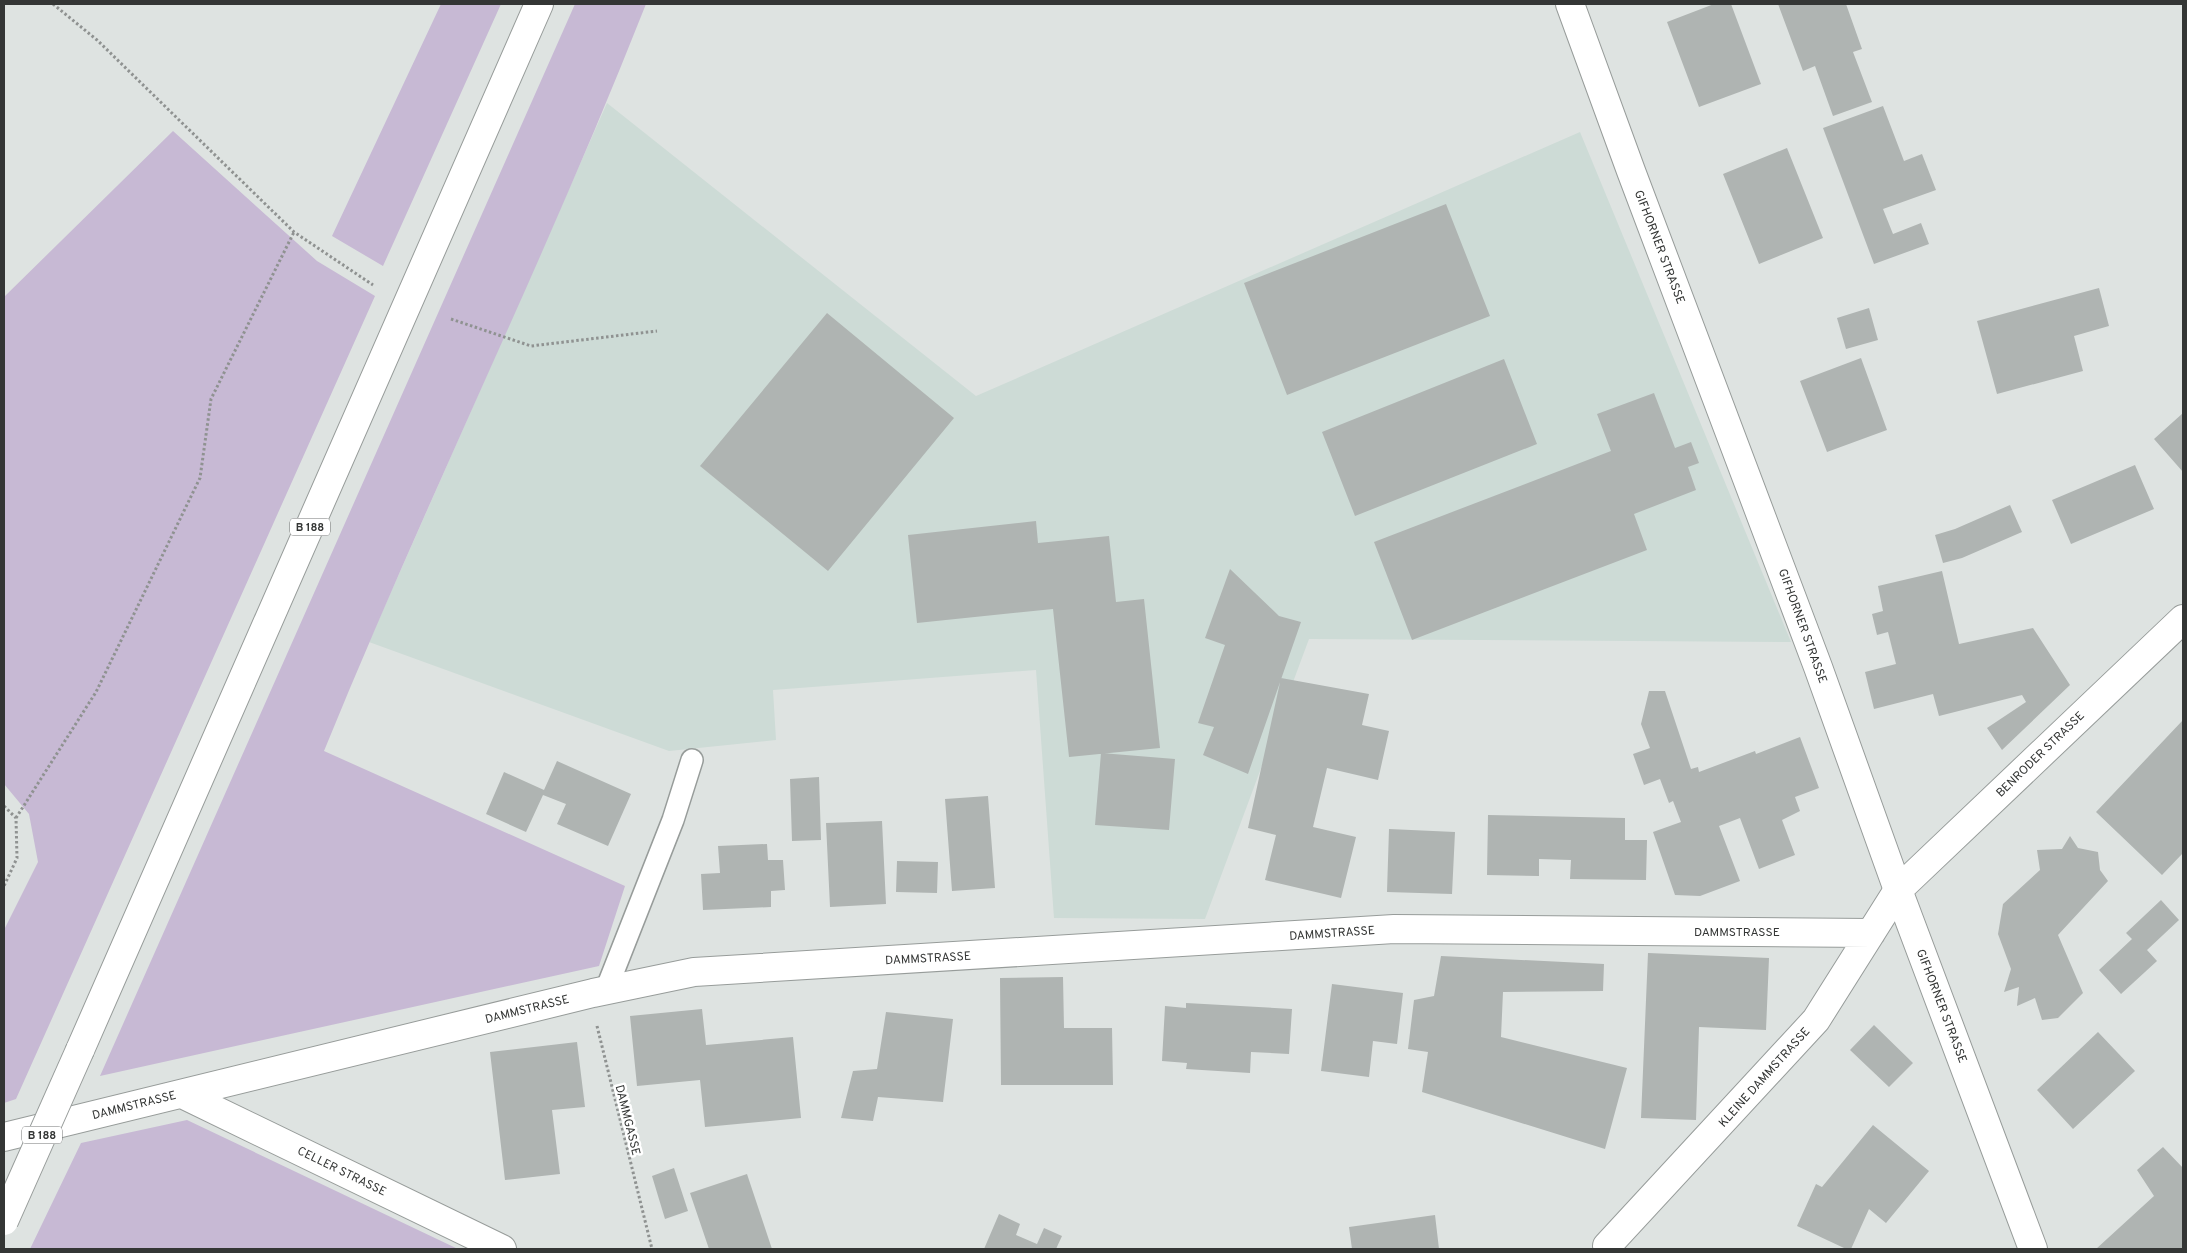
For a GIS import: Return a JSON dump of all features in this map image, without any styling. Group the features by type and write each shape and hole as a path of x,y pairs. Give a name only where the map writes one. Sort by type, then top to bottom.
{"street":[{"name":"B 188","path":"4,1221 540,4"},
{"name":"GIFHORNER STRASSE","path":"1570,4 2033,1249"},
{"name":"BENRODER STRASSE","path":"1898,890 2183,619"},
{"name":"KLEINE DAMMSTRASSE","path":"1607,1246 1816,1020 1898,890"},
{"name":"DAMMSTRASSE","path":"4,1136 600,992 694,972 1394,929 1871,934"},
{"name":"CELLER STRASSE","path":"182,1094 502,1249"}],"lane":[{"path":"600,992 673,820 692,760"}],"path":[{"path":"53,4 97,40 294,232 373,285"},
{"path":"4,886 17,858 16,818 96,692 200,478 211,399 294,232"},
{"path":"451,319 531,346 657,331"},
{"path":"4,806 16,818"},
{"name":"DAMMGASSE","path":"600,992 598,1034 652,1249"}],"shaded area":[{"path":"441,4 501,4 383,266 332,236"},
{"path":"575,4 646,4 528,285 403,564 324,751 625,886 599,966 100,1076"},
{"path":"607,103 976,396 1580,132 1791,642 1309,639 1205,919 1054,918 1036,670 773,690 776,740 669,751 369,642"},
{"path":"173,131 317,261 375,296 16,1099 4,1103 4,930 38,862 29,814 4,784 4,297"},
{"path":"187,1120 458,1249 30,1249 81,1143"}],"building":[{"path":"1714,4 1731,4 1761,84 1699,107 1667,22"},
{"path":"1778,4 1846,4 1862,49 1853,52 1872,102 1833,116 1815,66 1803,71"},
{"path":"1883,106 1904,161 1922,154 1936,190 1883,209 1893,234 1921,223 1929,244 1874,264 1823,128"},
{"path":"1787,148 1823,238 1759,264 1723,174"},
{"path":"1446,204 1490,316 1287,395 1244,283"},
{"path":"2099,288 2109,326 2074,336 2083,371 1997,394 1977,321"},
{"path":"1869,308 1878,340 1846,349 1837,318"},
{"path":"827,313 954,418 828,571 700,466"},
{"path":"1861,358 1887,430 1827,452 1800,381"},
{"path":"1504,359 1537,444 1355,516 1322,432"},
{"path":"1654,393 1675,448 1691,442 1699,463 1688,467 1696,490 1634,514 1647,550 1412,640 1374,542 1611,451 1597,414"},
{"path":"2183,413 2183,472 2154,439"},
{"path":"2135,465 2154,509 2071,544 2052,500"},
{"path":"2010,505 2022,532 1962,558 1943,563 1935,535 1955,529"},
{"path":"1036,521 1038,543 1109,536 1116,602 1144,599 1160,748 1069,757 1053,609 917,623 908,535"},
{"path":"1230,569 1279,616 1301,622 1248,774 1203,755 1214,727 1198,723 1225,645 1205,638"},
{"path":"1942,571 1959,644 2033,628 2070,685 2002,750 1987,728 2026,702 2022,695 1939,716 1933,694 1874,709 1865,672 1896,664 1888,632 1877,635 1872,614 1883,611 1878,586"},
{"path":"1281,678 1369,694 1362,725 1389,731 1378,780 1327,768 1313,827 1356,837 1341,898 1265,880 1276,835 1248,828"},
{"path":"1649,691 1665,691 1691,769 1698,767 1699,772 1755,751 1756,754 1800,737 1819,788 1795,797 1800,811 1782,820 1795,855 1759,869 1740,818 1719,826 1740,881 1700,896 1675,895 1653,832 1681,822 1673,801 1669,803 1660,779 1644,785 1633,754 1650,748 1641,724"},
{"path":"2183,720 2183,853 2162,875 2096,812"},
{"path":"1101,753 1175,759 1169,830 1095,825"},
{"path":"557,761 631,794 608,846 557,824 566,804 543,795 526,832 486,814 504,772 544,790"},
{"path":"819,777 821,840 792,841 790,779"},
{"path":"988,796 995,888 952,891 945,799"},
{"path":"1488,815 1625,818 1625,840 1647,840 1646,880 1570,879 1571,860 1539,859 1539,876 1487,875"},
{"path":"882,821 886,904 830,907 826,823"},
{"path":"1389,829 1455,832 1452,894 1387,892"},
{"path":"2070,836 2078,848 2098,852 2100,870 2108,881 2058,935 2083,993 2058,1018 2042,1020 2035,998 2017,1006 2019,987 2004,992 2011,969 1998,934 2003,904 2040,870 2037,850 2062,849"},
{"path":"767,844 768,860 783,860 785,890 771,891 771,907 703,910 701,874 720,873 718,846"},
{"path":"897,861 938,862 937,893 896,892"},
{"path":"2161,900 2179,920 2147,950 2157,961 2121,994 2099,970 2132,939 2126,933"},
{"path":"1648,953 1769,958 1766,1030 1699,1027 1696,1120 1641,1118"},
{"path":"1441,956 1604,964 1603,991 1503,992 1501,1037 1627,1068 1605,1149 1422,1092 1428,1052 1408,1049 1414,1000 1434,996"},
{"path":"1063,977 1064,1028 1112,1028 1113,1085 1001,1085 1000,978"},
{"path":"1332,984 1403,993 1397,1044 1373,1041 1369,1077 1321,1071"},
{"path":"1186,1003 1292,1009 1289,1054 1251,1052 1250,1073 1186,1069 1187,1063 1162,1061 1165,1006 1186,1008"},
{"path":"702,1009 706,1045 793,1037 801,1118 705,1127 700,1080 637,1086 630,1016"},
{"path":"886,1012 953,1019 943,1102 878,1097 873,1121 841,1118 853,1071 877,1069"},
{"path":"1874,1025 1913,1063 1889,1087 1850,1050"},
{"path":"2098,1032 2135,1071 2073,1129 2037,1090"},
{"path":"577,1042 585,1107 552,1110 560,1174 505,1180 490,1052"},
{"path":"1873,1125 1929,1171 1886,1223 1869,1209 1851,1249 1844,1249 1797,1226 1816,1184 1822,1187"},
{"path":"2163,1147 2183,1168 2183,1249 2096,1249 2154,1196 2137,1170"},
{"path":"674,1168 688,1211 665,1219 652,1176"},
{"path":"747,1174 772,1249 709,1249 690,1193"},
{"path":"999,1214 1020,1224 1016,1235 1037,1244 1044,1228 1062,1236 1056,1249 984,1249"},
{"path":"1435,1215 1439,1249 1352,1249 1349,1227"}]}
